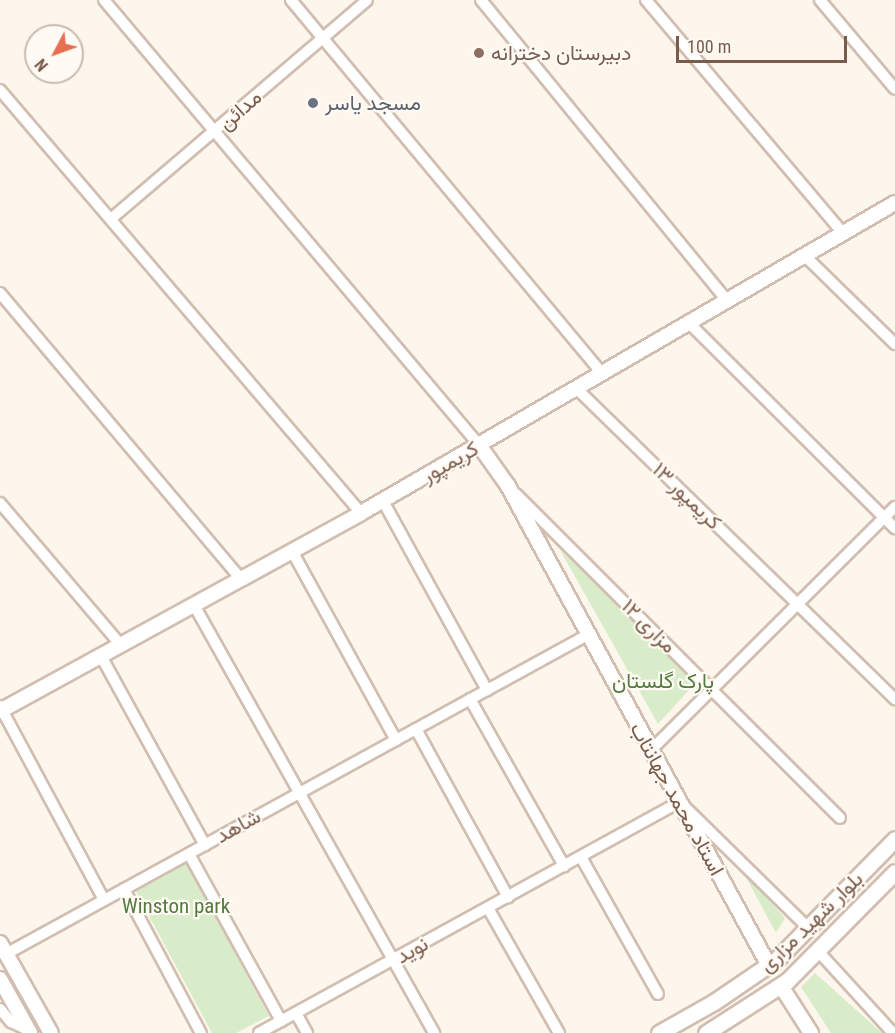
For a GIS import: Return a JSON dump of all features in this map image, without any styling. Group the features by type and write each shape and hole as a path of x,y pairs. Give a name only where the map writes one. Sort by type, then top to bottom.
{"main road":[{"name":"بلوار شهید مزاری","path":"659,1033 769,966 895,839"},
{"name":"بلوار شهید مزاری","path":"706,1033 781,986 895,872"}],"street":[{"path":"104,0 213,133 479,445"},
{"path":"291,0 602,373"},
{"name":"مدائن","path":"112,218 367,0"},
{"path":"481,0 727,301"},
{"path":"646,0 843,233"},
{"path":"820,0 895,89"},
{"path":"0,90 112,218 361,513"},
{"name":"کریمپور","path":"1,709 361,513 895,203"},
{"path":"805,256 895,344"},
{"path":"0,293 241,579"},
{"path":"689,323 895,528"},
{"name":"کریمپور ۱۳","path":"576,388 895,699"},
{"name":"استاد محمد جهانتاب","path":"479,445 508,486 650,751 769,966"},
{"name":"مزاری ۱۲","path":"508,486 840,818"},
{"path":"382,501 487,690"},
{"path":"0,503 121,645"},
{"path":"650,751 895,507"},
{"path":"292,551 396,740"},
{"path":"194,605 434,1033"},
{"name":"شاهد","path":"3,948 104,900 589,634"},
{"path":"101,656 205,845"},
{"path":"470,699 564,866"},
{"path":"1,709 104,900"},
{"path":"416,729 508,897"},
{"path":"680,802 807,927"},
{"name":"نوید","path":"259,1033 680,802"},
{"path":"189,854 280,1022"},
{"path":"581,857 658,994"},
{"path":"124,889 201,1033"},
{"path":"488,908 559,1033"},
{"path":"3,948 51,1033"},
{"path":"818,951 893,1033"},
{"path":"0,979 26,1032"},
{"path":"781,986 811,1033"},
{"path":"0,1009 11,1022 26,1032"},
{"path":"296,1013 307,1033"}],"green space":[{"name":"پارک گلستان","path":"560,550 699,679 658,724"},
{"name":"Winston park","path":"186,862 269,1016 236,1033 212,1033 135,890"},
{"path":"742,870 785,918 776,933"},
{"path":"815,973 882,1033 831,1033 801,987"}],"place":[{"name":"دبیرستان دخترانه","path":"479,53"},
{"name":"مسجد یاسر","path":"313,103"}]}
